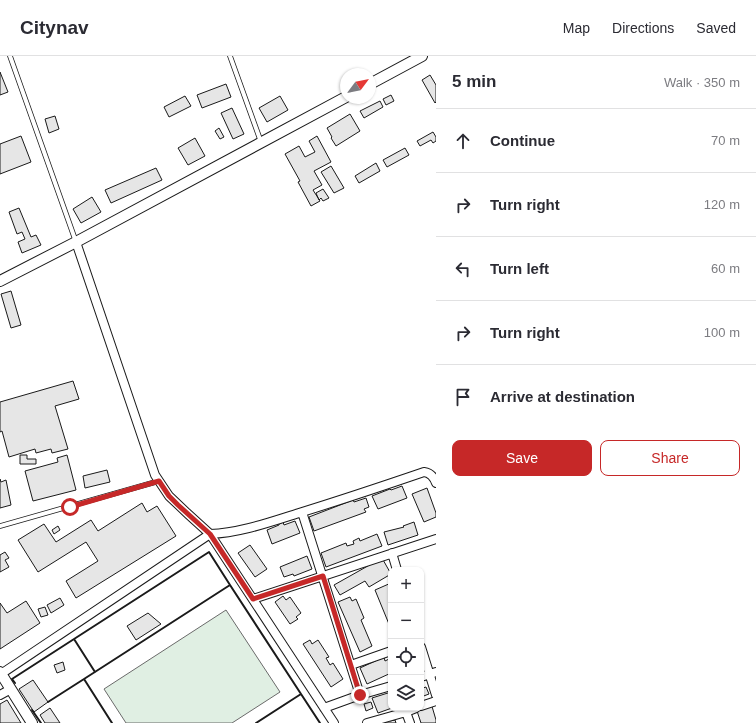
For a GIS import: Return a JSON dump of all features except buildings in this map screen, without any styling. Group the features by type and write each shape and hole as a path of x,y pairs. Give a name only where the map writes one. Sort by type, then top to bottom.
{"street":[{"path":"376,81 422,56"},
{"path":"0,281 76,242 340,100"},
{"path":"76,242 153,469 159,481 169,496 210,534 334,723"},
{"path":"32,723 1,673 210,534 254,527 424,472 428,472 432,475 436,483"},
{"path":"302,512 360,695"},
{"path":"253,599 436,539"},
{"path":"392,553 396,567"},
{"path":"351,665 388,652"},
{"path":"424,654 433,673 436,695"},
{"path":"324,708 388,687"},
{"path":"0,695 11,689"},
{"path":"424,705 436,701"},
{"path":"367,723 406,712 410,723"}],"lane":[{"path":"10,56 76,242"},
{"path":"230,56 261,142"},
{"path":"0,526 159,481"}],"green space":[{"path":"226,610 280,692 232,723 126,723 104,689"}],"wall":[{"path":"15,683 12,679 209,552 230,585"},
{"path":"112,723 84,679 230,585 301,694 256,723"},
{"path":"74,639 95,672"},
{"path":"48,702 84,679"},
{"path":"301,694 320,723"},
{"path":"32,710 41,723"}],"route":[{"path":"70,507 159,481 169,496 210,534 253,599 323,576 360,695"}]}
